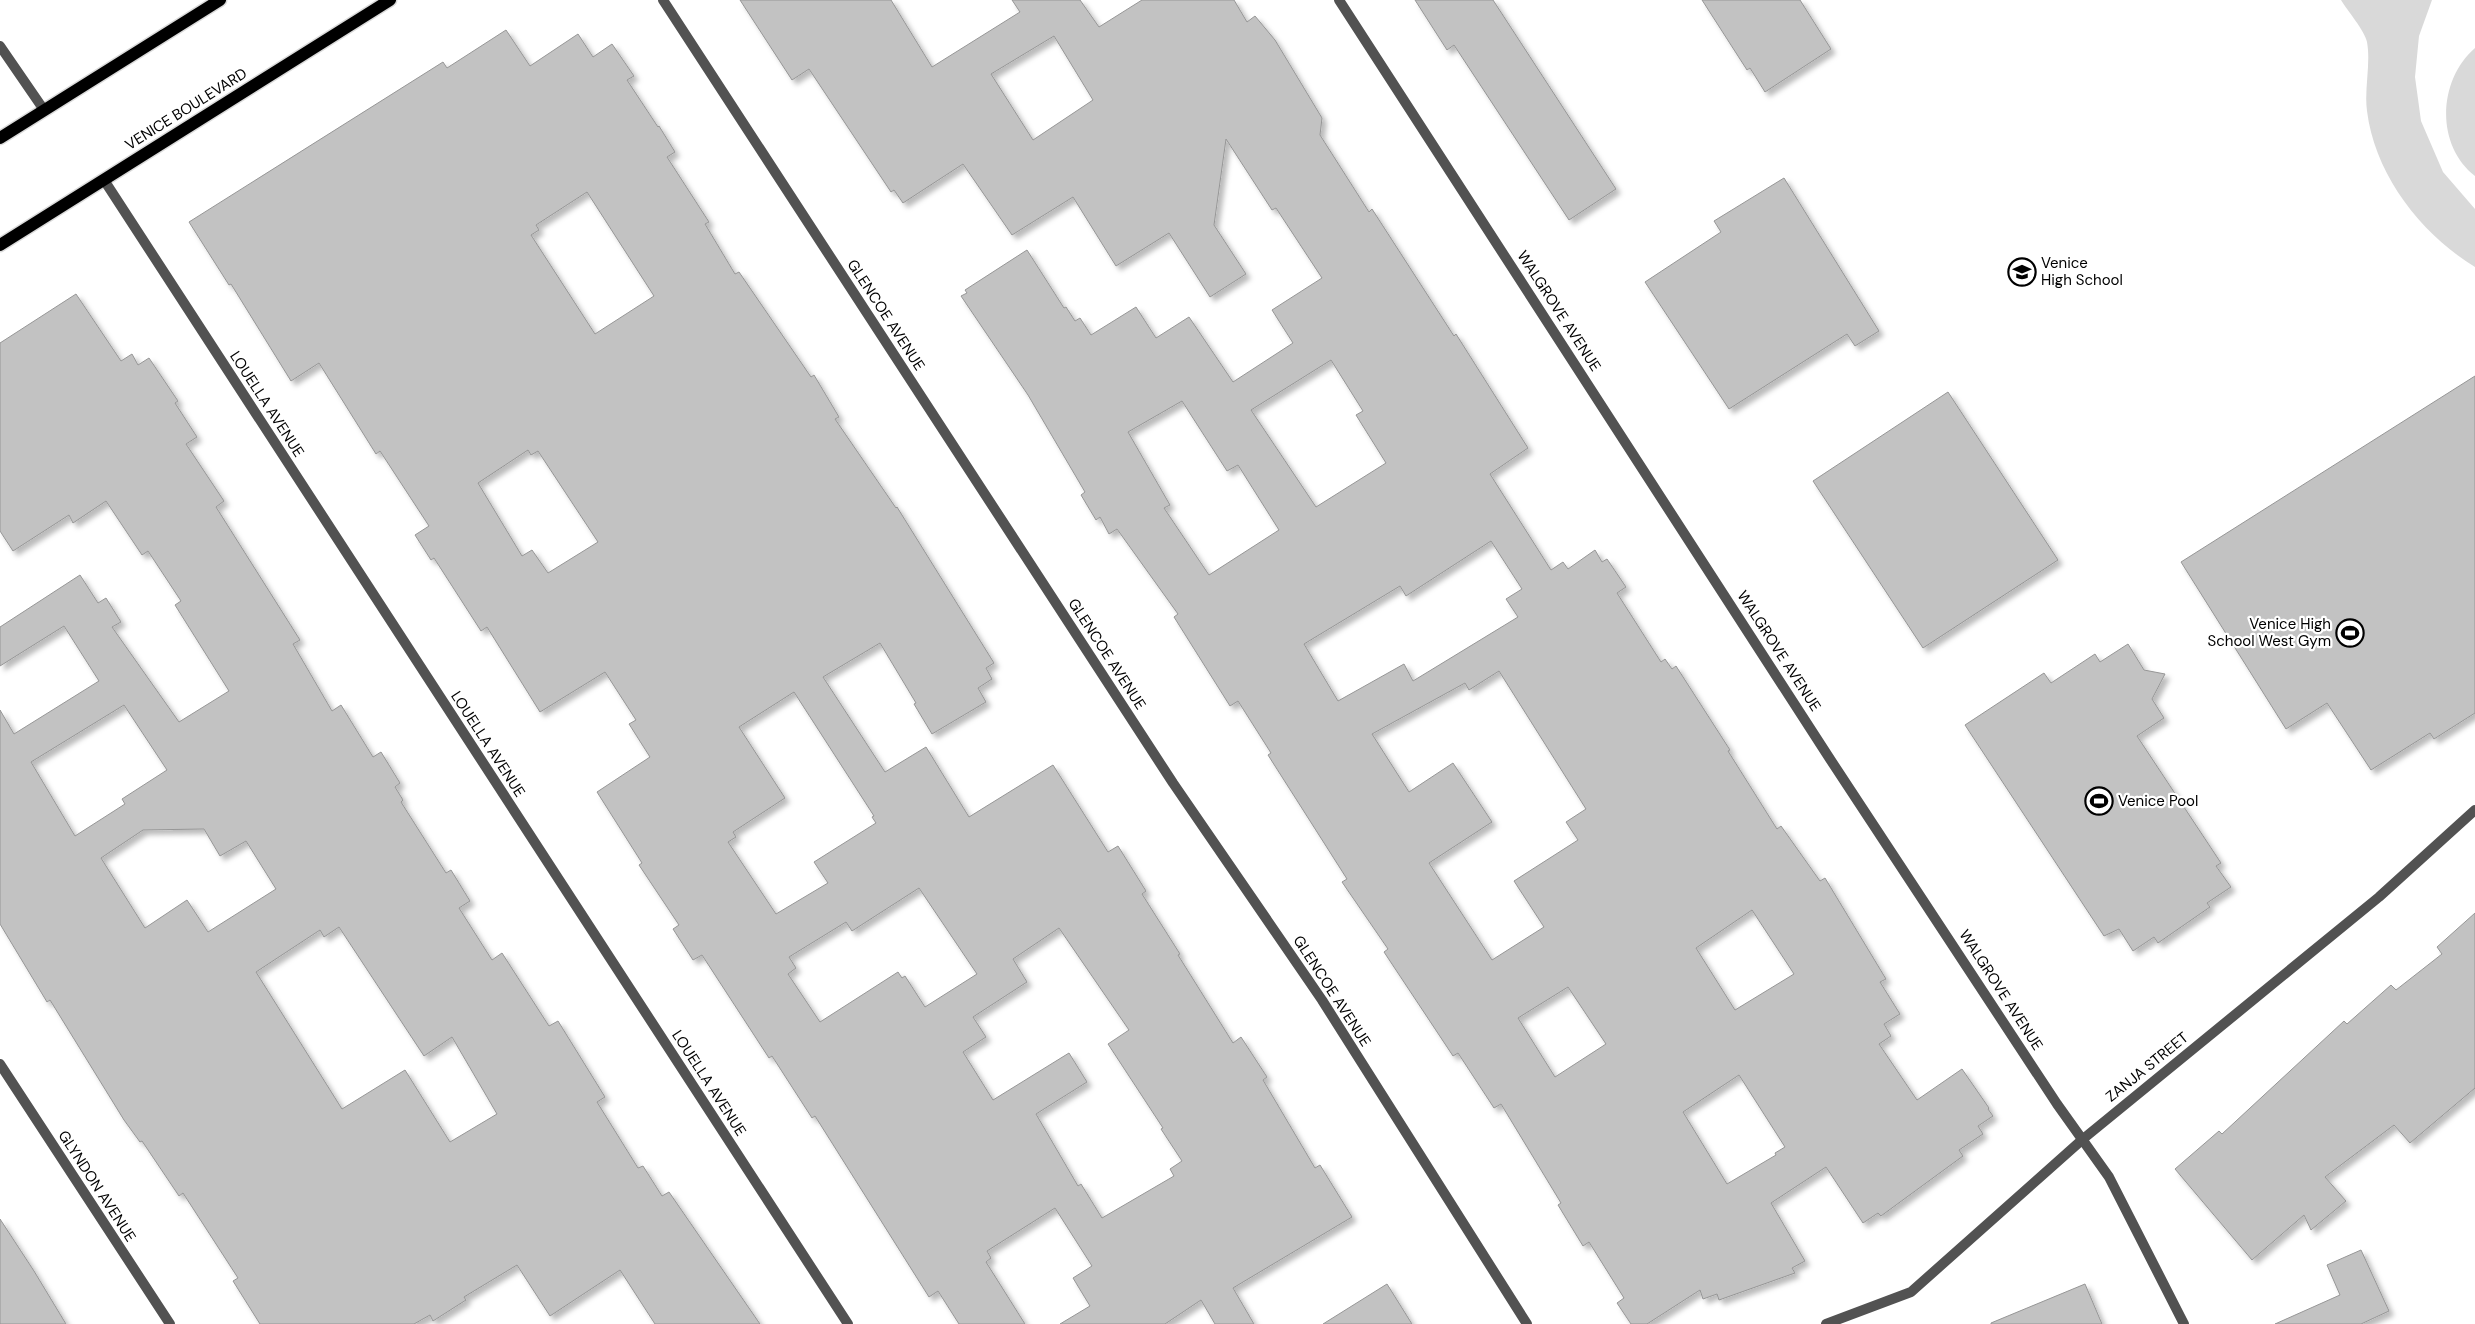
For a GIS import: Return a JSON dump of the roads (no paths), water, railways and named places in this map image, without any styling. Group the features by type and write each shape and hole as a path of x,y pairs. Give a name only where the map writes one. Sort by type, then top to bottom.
{"main road":[{"path":"0,138 220,0"},
{"name":"VENICE BOULEVARD","path":"0,245 390,0"}],"street":[{"name":"GLENCOE AVENUE","path":"663,0 1173,783 1322,1000 1527,1324"},
{"name":"WALGROVE AVENUE","path":"1339,0 1830,758 2057,1104 2109,1177 2184,1324"},
{"path":"0,46 44,110"},
{"name":"LOUELLA AVENUE","path":"104,180 848,1324"},
{"name":"ZANJA STREET","path":"1826,1324 1911,1292 2083,1139 2379,897 2475,810"},
{"name":"GLYNDON AVENUE","path":"0,1064 170,1324"}],"place":[{"name":"Venice High School","path":"2022,272"},
{"name":"Venice High School West Gym","path":"2350,633"},
{"name":"Venice Pool","path":"2099,801"}]}
